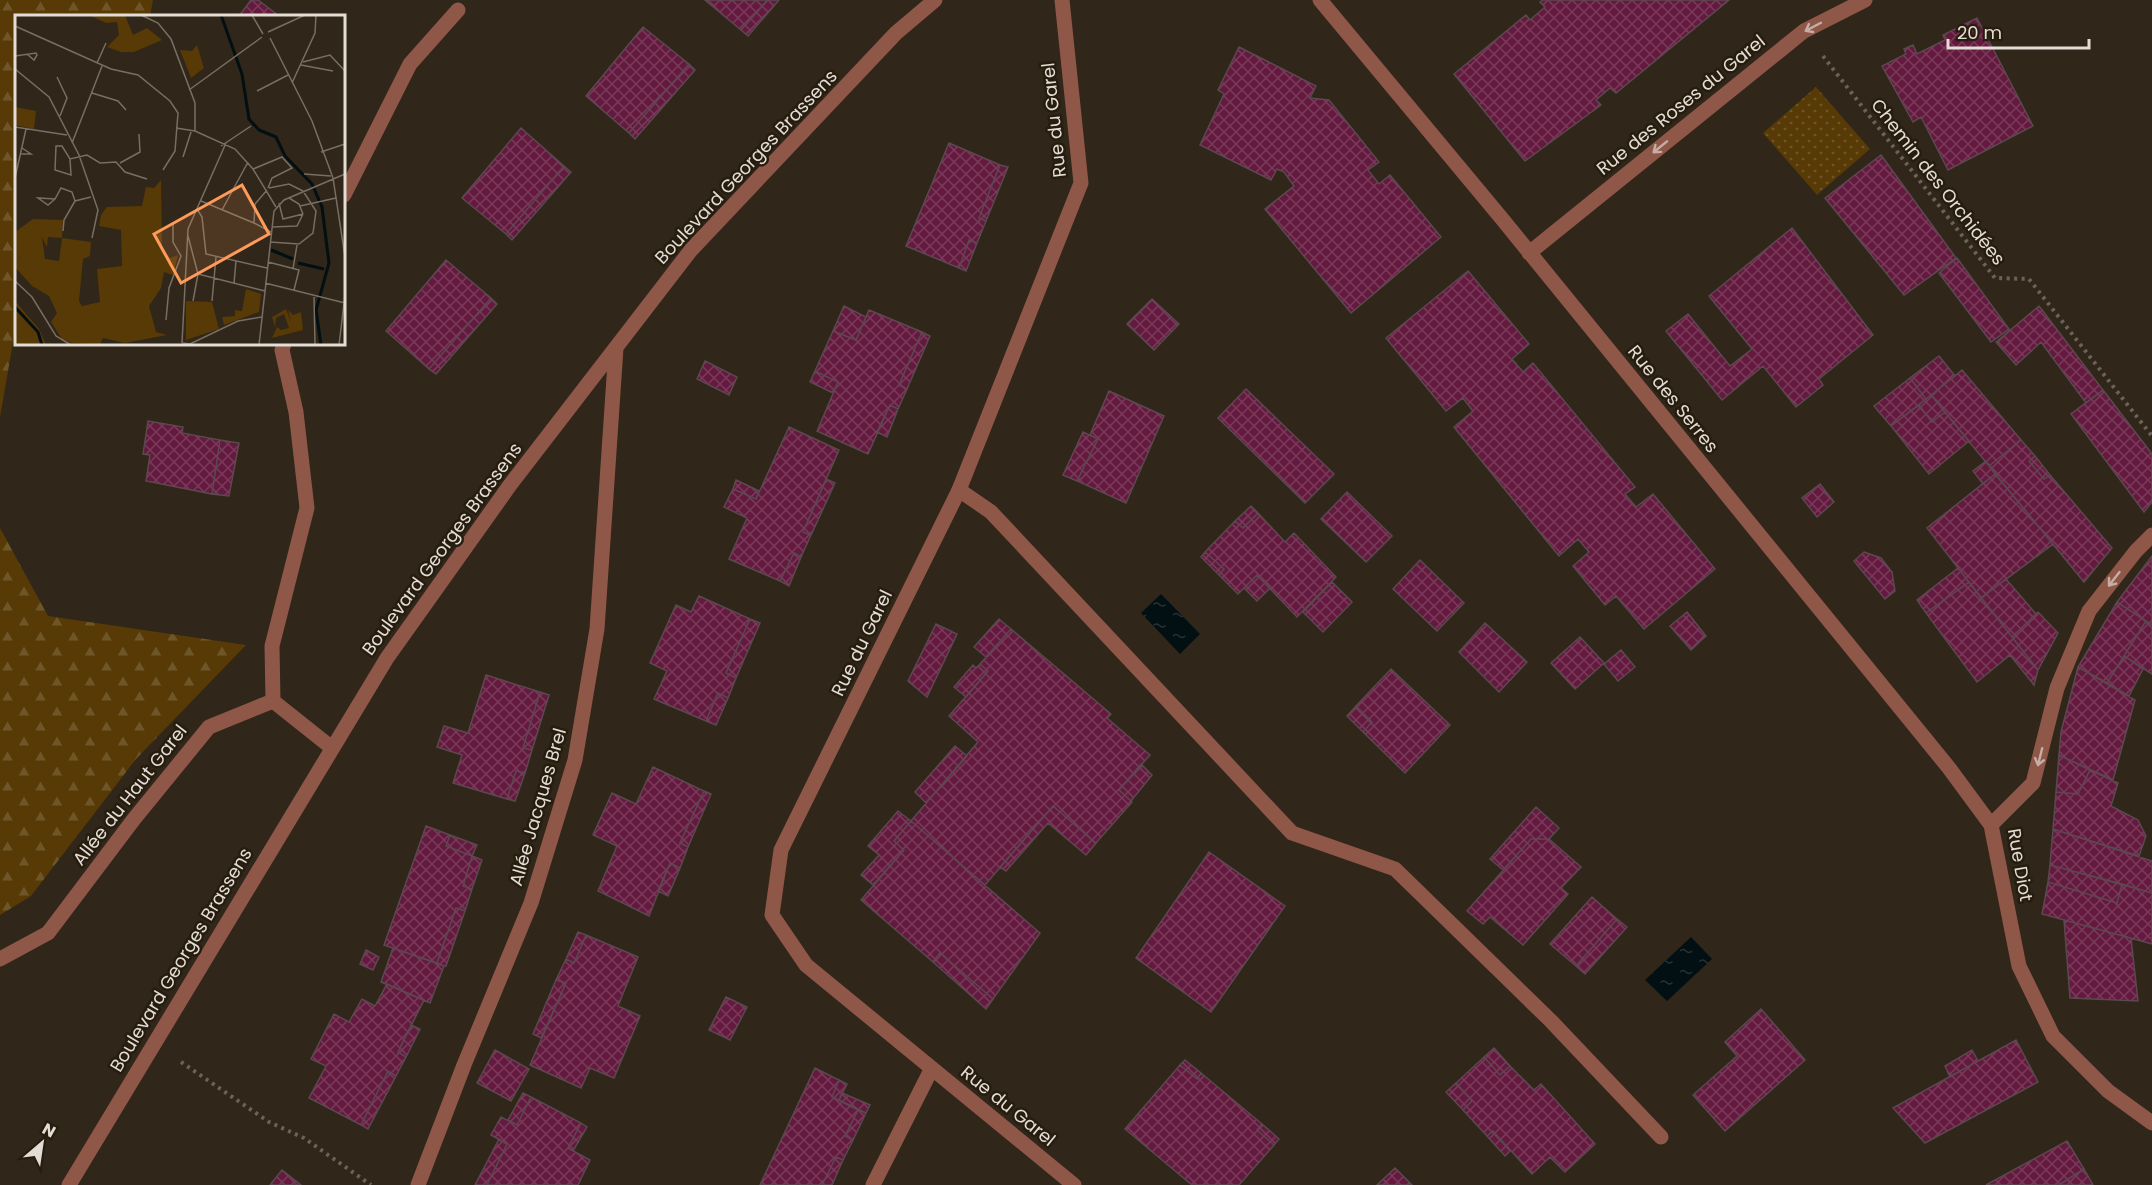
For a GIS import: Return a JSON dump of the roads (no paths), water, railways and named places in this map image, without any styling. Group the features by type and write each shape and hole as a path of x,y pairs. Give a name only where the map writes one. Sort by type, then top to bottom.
{"street":[{"name":"Boulevard Georges Brassens","path":"69,1185 387,658 510,484 691,250 896,33 935,0"},
{"name":"Rue du Garel","path":"1062,0 1081,183 959,490 781,850 772,915 806,965 931,1070 1074,1185"},
{"name":"Rue des Serres","path":"1320,0 1949,768 1992,825"},
{"name":"Rue des Roses du Garel","path":"1529,253 1804,31 1865,0"},
{"path":"345,193 410,64 458,10"},
{"path":"284,345 282,350 296,412 307,508 272,646 273,701 332,748"},
{"name":"Allée Jacques Brel","path":"418,1185 464,1065 531,903 575,760 597,630 615,348"},
{"path":"959,490 991,512 1292,833 1395,869 1551,1021 1661,1137"},
{"name":"Rue Diot","path":"2152,536 2136,551 2089,611 2057,688 2033,783 1992,825 2019,966 2053,1036 2108,1091 2152,1123"},
{"name":"Allée du Haut Garel","path":"0,959 48,933 134,819 209,727 273,701"},
{"path":"873,1185 931,1070"}],"water":[{"path":"1161,594 1200,634 1180,654 1141,613"},
{"path":"1691,937 1712,959 1667,1001 1645,980"}]}
